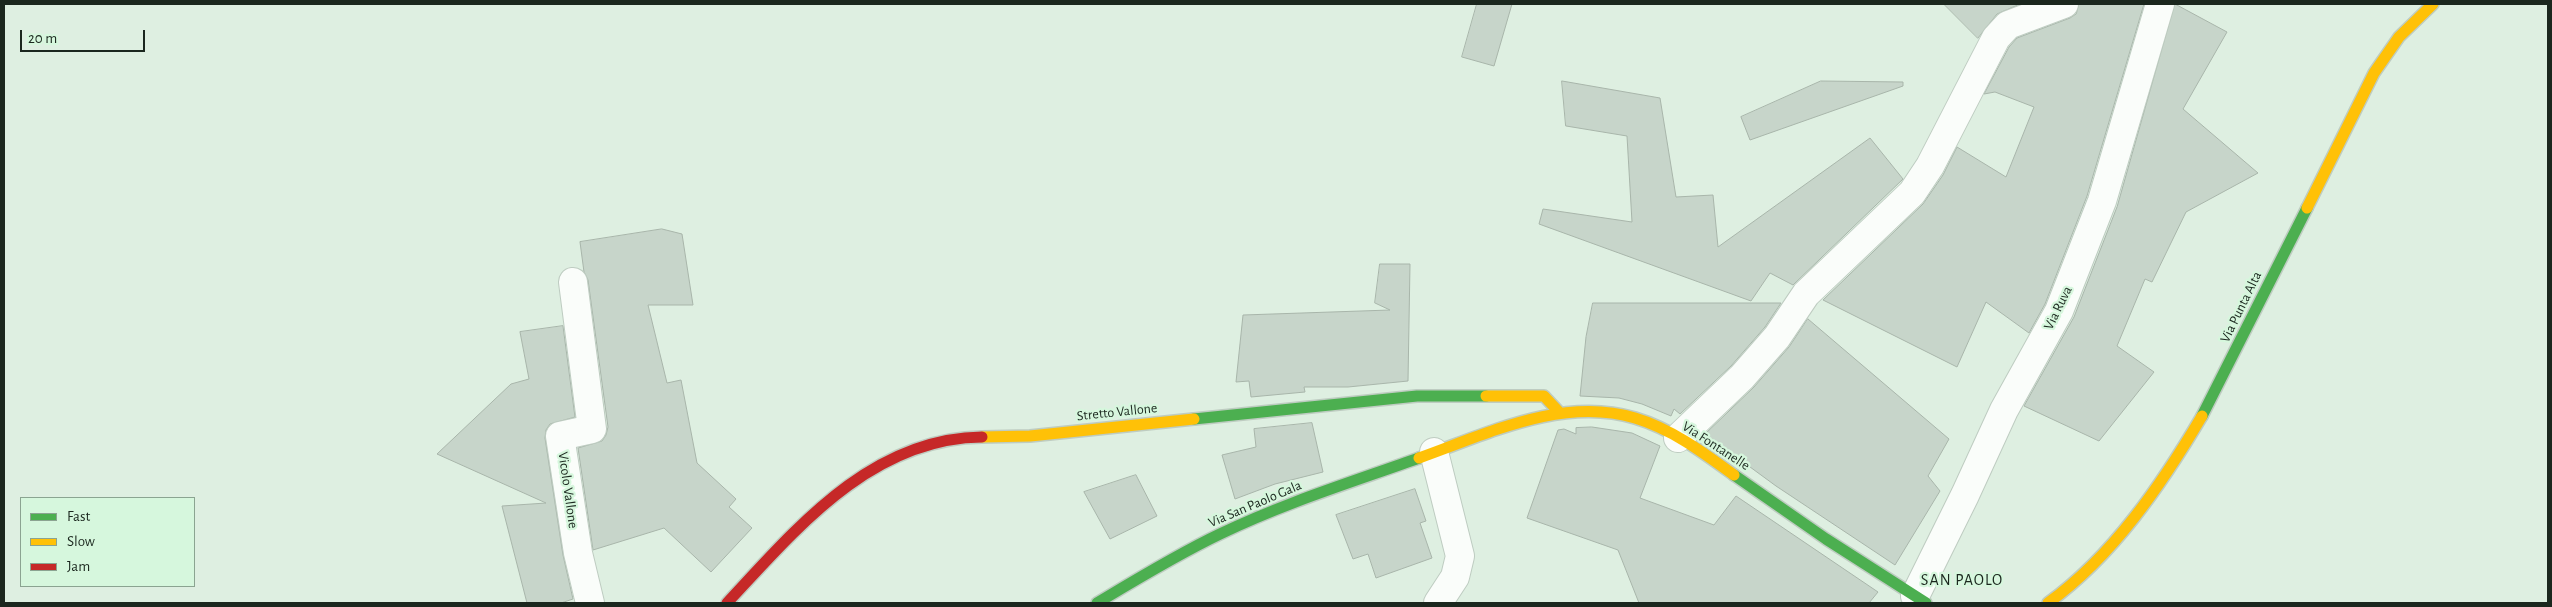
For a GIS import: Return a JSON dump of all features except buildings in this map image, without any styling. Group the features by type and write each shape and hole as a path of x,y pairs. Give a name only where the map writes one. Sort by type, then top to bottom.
{"street":[{"path":"1678,438 1742,377 1776,337 1806,294 1912,193 1930,166 1996,38 2008,25 2064,4"},
{"name":"Via Ruva","path":"1920,600 2004,410 2063,303 2102,201 2160,4"},
{"name":"Via Punta Alta","path":"2048,603 2060,595 2111,545 2138,514 2184,448 2207,408 2374,73 2399,37 2433,4"},
{"name":"Vicolo Vallone","path":"573,282 592,429 560,436 578,553 590,603"},
{"name":"Stretto Vallone","path":"727,603 796,529 859,476 907,452 964,437 1030,436 1417,396 1544,396 1560,413"},
{"name":"Via Fontanelle","path":"1434,452 1525,420 1560,413 1592,411 1616,414 1647,423 1703,452 1834,545 1920,600"},
{"path":"1434,452 1460,556 1455,577 1438,603"},
{"name":"Via San Paolo Gala","path":"1097,603 1141,576 1220,534 1281,508 1434,452"}],"traffic: fast":[{"path":"2202,416 2307,208"},
{"path":"1194,419 1417,396 1486,396"},
{"path":"1097,603 1173,558 1244,523 1318,493 1419,458"},
{"path":"1734,475 1826,539 1926,603"}],"traffic: slow":[{"path":"2307,208 2374,73 2399,37 2433,4"},
{"path":"1486,396 1544,396 1560,413"},
{"path":"1419,458 1525,421 1580,412 1608,412 1635,418 1662,428 1687,442 1734,475"},
{"path":"2048,603 2094,564 2115,541 2153,493 2202,416"},
{"path":"982,437 1030,436 1194,419"}],"traffic: jam":[{"path":"727,603 809,518 871,470 905,453 942,441 982,437"}],"district":[{"name":"SAN PAOLO","path":"1962,580"}]}
